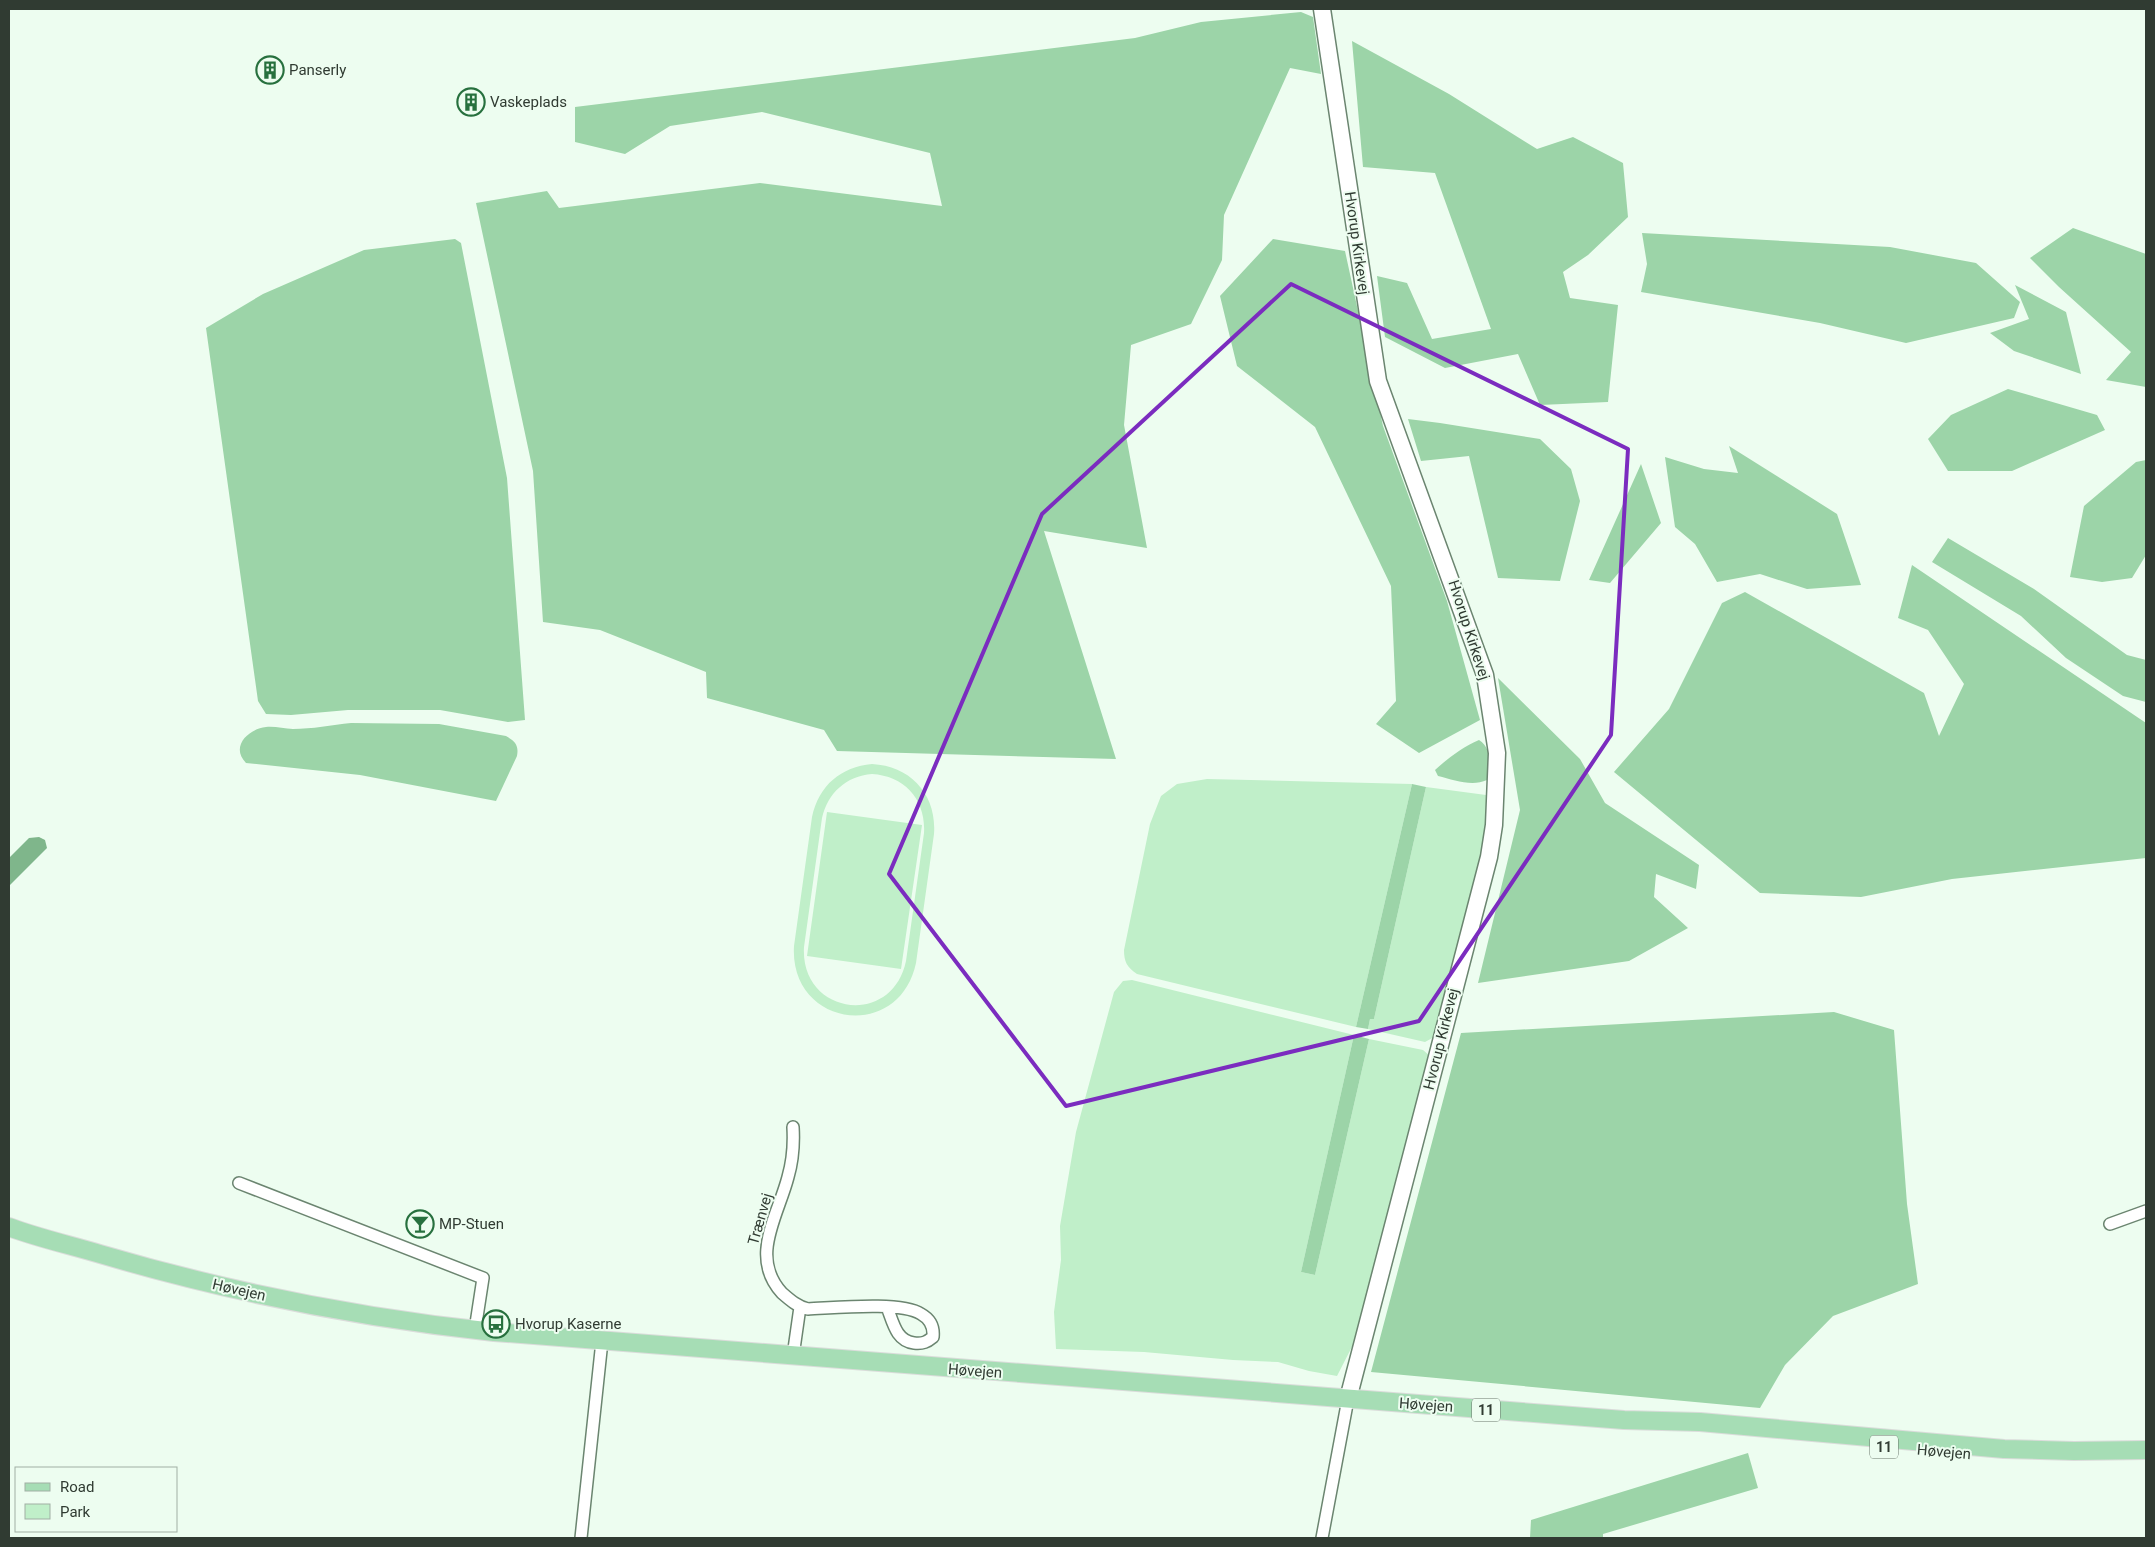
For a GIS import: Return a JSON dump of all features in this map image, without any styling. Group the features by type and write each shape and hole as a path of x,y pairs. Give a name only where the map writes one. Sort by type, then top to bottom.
{"main road":[{"name":"Høvejen","path":"9,1227 146,1268 243,1292 336,1310 475,1330 1624,1420 1700,1422 2004,1448 2074,1451 2146,1450"},
{"name":"Høvejen","path":"1624,1420 1698,1431 1985,1456 2074,1460 2146,1459"}],"street":[{"name":"Hvorup Kirkevej","path":"1322,9 1378,381 1482,663 1494,724 1497,753 1495,816 1488,857 1348,1399"},
{"name":"Trænvej","path":"793,1127 794,1145 789,1176 768,1239 766,1256 768,1272 776,1286 800,1307"},
{"path":"239,1183 483,1278 475,1330"},
{"path":"2110,1224 2146,1211"},
{"path":"793,1356 800,1307 808,1309 887,1307"},
{"path":"581,1538 602,1341"},
{"path":"1322,1538 1348,1399"}],"highlighted area":[{"path":"1291,284 1628,449 1611,735 1419,1021 1066,1106 889,874 1042,514"}],"green space":[{"path":"872,764 899,770 919,785 931,807 934,820 934,834 916,963 906,989 889,1005 869,1014 847,1015 826,1008 809,994 797,973 794,946 815,806 826,787 833,780 851,769","holes":["863,775 884,776 894,779 911,792 917,800 924,821 924,833 906,961 897,982 884,997 867,1004 848,1005 831,999 816,987 807,970 804,947 822,818 829,801 846,782"]},
{"path":"1207,779 1412,784 1356,1027 1137,974 1127,964 1124,950 1150,824 1161,796 1177,784"},
{"path":"1426,787 1486,795 1490,805 1484,844 1436,1036 1425,1042 1368,1029 1370,1019 1374,1019"},
{"path":"827,812 922,825 901,969 807,956"},
{"path":"1132,980 1354,1035 1301,1272 1315,1275 1369,1039 1423,1050 1430,1056 1357,1337 1337,1376 1309,1371 1278,1362 1144,1352 1056,1349 1054,1312 1061,1260 1060,1226 1076,1132 1114,992 1123,981"}],"shaded area":[{"path":"1301,12 1313,17 1321,74 1290,68 1224,215 1222,260 1191,324 1131,345 1124,425 1147,548 1044,531 1116,759 837,751 824,730 707,698 706,672 600,630 543,622 533,471 476,203 547,191 559,208 760,183 942,206 930,153 762,112 670,126 625,154 575,142 575,107 1135,38 1201,22"},
{"path":"1352,41 1449,94 1537,149 1573,137 1623,163 1628,217 1588,255 1563,272 1570,298 1618,305 1608,402 1540,405 1518,354 1445,368 1385,337 1377,276 1407,283 1432,339 1491,329 1435,173 1363,167"},
{"path":"2073,228 2146,254 2146,387 2106,380 2131,352 2030,258"},
{"path":"1642,233 1890,247 1976,263 2020,302 2014,318 1906,343 1820,323 1641,292 1647,264"},
{"path":"455,239 461,243 507,478 525,720 508,722 440,710 348,710 291,715 266,714 258,701 206,328 263,294 364,250"},
{"path":"1273,239 1345,251 1383,426 1447,601 1480,720 1419,753 1376,724 1396,701 1391,586 1315,427 1237,366 1220,296"},
{"path":"2015,285 2066,312 2081,374 2014,351 1990,333 2029,319"},
{"path":"2008,389 2097,415 2105,430 2012,471 1948,471 1928,439 1951,415"},
{"path":"1408,419 1540,439 1571,469 1580,501 1560,581 1498,578 1469,456 1421,461"},
{"path":"1729,446 1837,514 1861,585 1807,589 1760,574 1717,582 1695,544 1675,527 1665,457 1704,469 1738,473"},
{"path":"2146,460 2146,555 2132,578 2102,582 2070,577 2084,506 2136,462"},
{"path":"1641,464 1661,523 1610,583 1589,580"},
{"path":"1948,538 2034,589 2127,655 2146,660 2146,702 2123,696 2066,658 2021,616 1932,562"},
{"path":"1912,565 2146,723 2146,858 1952,879 1861,897 1760,893 1614,772 1669,709 1722,603 1745,592 1924,693 1939,736 1964,684 1928,630 1898,618"},
{"path":"1498,678 1580,759 1605,803 1699,865 1696,889 1656,874 1654,897 1688,928 1629,961 1478,983 1520,810"},
{"path":"351,723 439,724 506,736 516,744 517,756 496,801 360,775 246,763 240,751 243,740 259,728 300,729"},
{"path":"1479,740 1486,748 1490,758 1490,770 1487,780 1469,783 1438,776 1435,770 1461,749"},
{"path":"1412,784 1426,787 1374,1019 1370,1019 1368,1029 1356,1027"},
{"path":"39,837 45,840 47,848 9,886 9,858 29,838"},
{"path":"1834,1012 1894,1030 1907,1204 1918,1284 1833,1316 1785,1365 1760,1408 1371,1372 1461,1033"},
{"path":"1354,1035 1369,1039 1315,1275 1301,1272"},
{"path":"1748,1453 1758,1488 1603,1534 1603,1538 1530,1538 1531,1520"}],"place":[{"name":"Panserly","path":"270,70"},
{"name":"Vaskeplads","path":"471,102"},
{"name":"MP-Stuen","path":"420,1224"},
{"name":"Hvorup Kaserne","path":"496,1324"}]}
